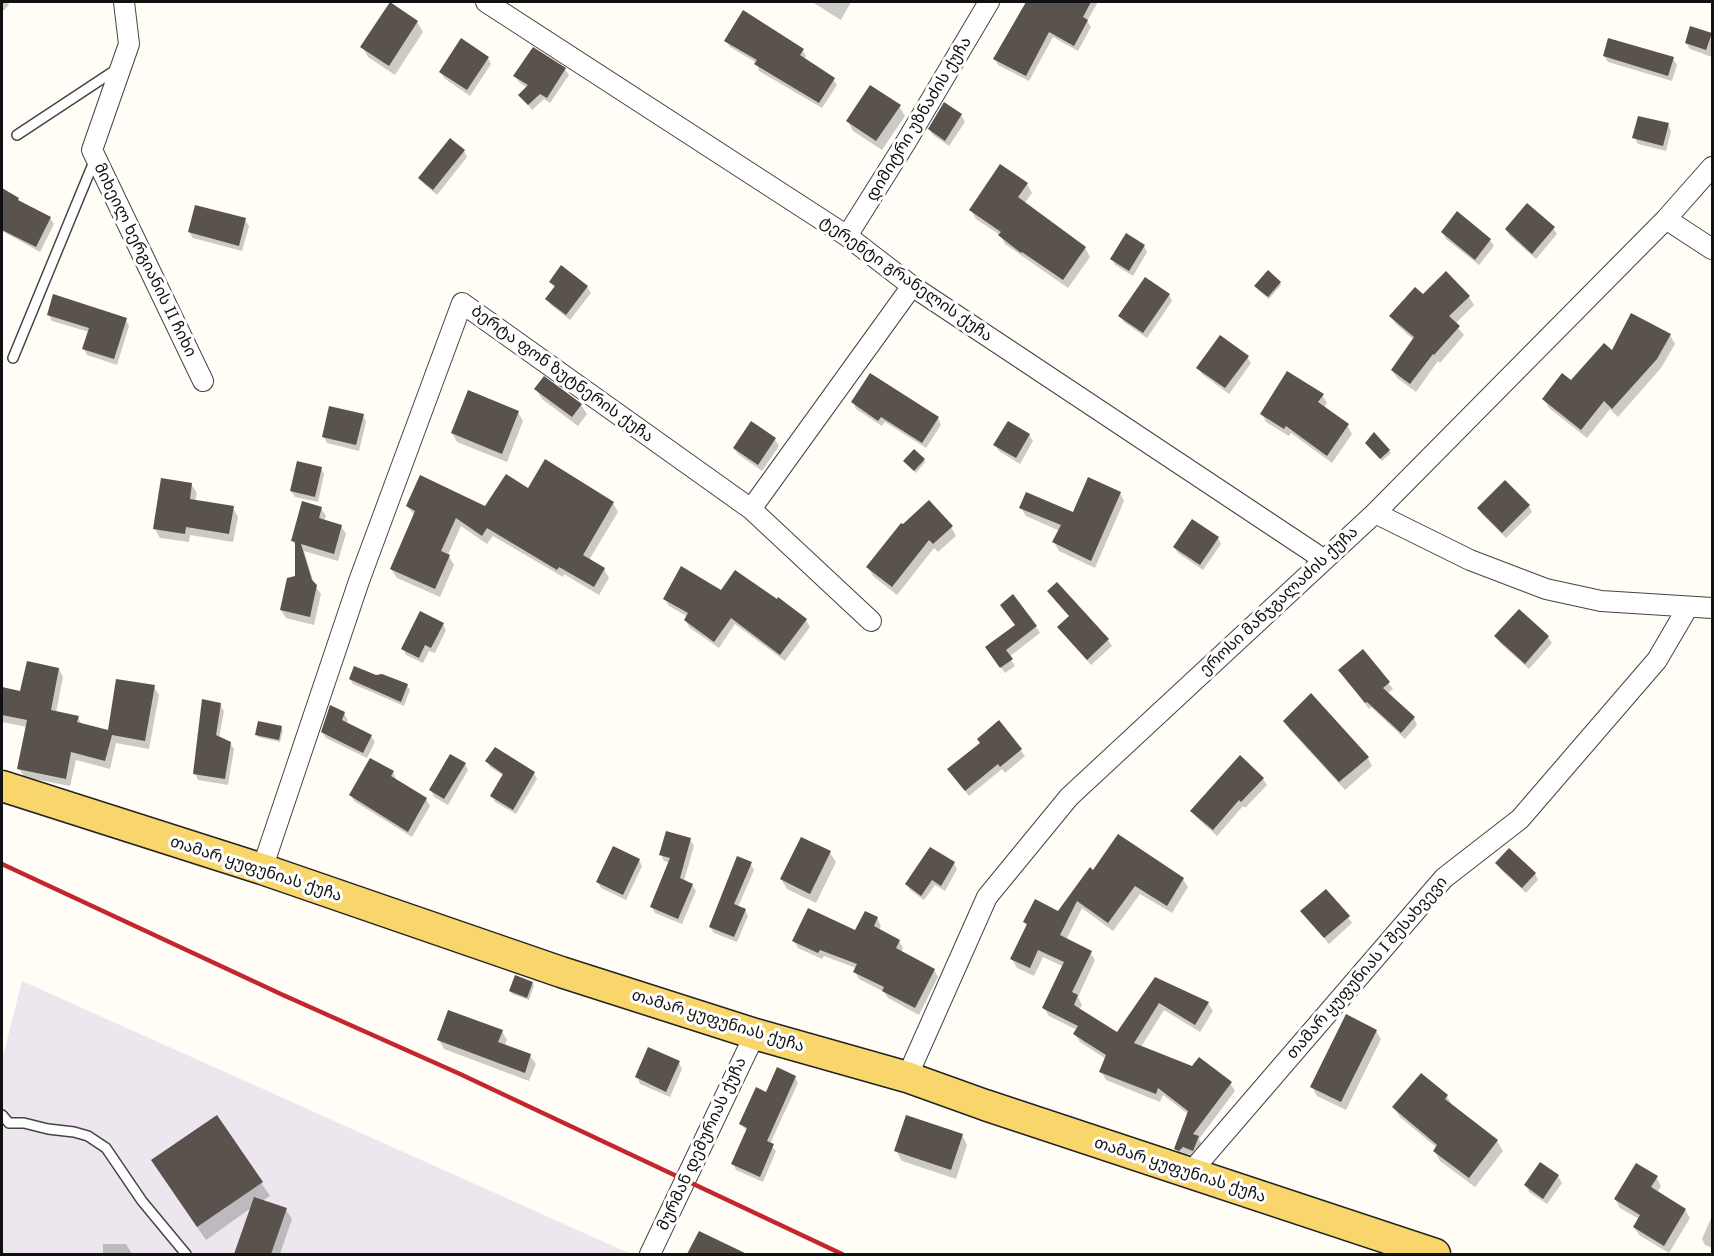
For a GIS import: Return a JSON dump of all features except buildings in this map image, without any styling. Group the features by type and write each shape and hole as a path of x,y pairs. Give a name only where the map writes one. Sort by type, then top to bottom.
{"main road":[{"name":"თამარ ყუფუნიას ქუჩა","path":"2,786 262,870 561,972 755,1034 907,1077 1435,1254"}],"street":[{"name":"მიხეილ ხერგიანის II ჩიხი","path":"124,2 129,44 92,150 203,381"},
{"name":"ტერენტი გრანელის ქუჩა","path":"486,2 847,236 912,286 1323,560"},
{"name":"დიმიტრი უზნაძის ქუჩა","path":"847,236 989,2"},
{"name":"ეროსი მანჯგალაძის ქუჩა","path":"907,1077 987,897 1069,797 1375,513 1666,219 1713,167"},
{"path":"1666,219 1713,249"},
{"path":"871,621 751,509 912,286"},
{"name":"ბერტა ფონ ზუტნერის ქუჩა","path":"262,870 359,581 462,303 751,509"},
{"path":"1375,513 1470,560 1546,589 1601,601 1713,608"},
{"name":"თამარ ყუფუნიას I შესახვევი","path":"1190,1173 1444,878 1520,819 1551,785 1657,660 1688,607"},
{"name":"მურმან დემურიას ქუჩა","path":"650,1254 755,1034"}],"lane":[{"path":"16,135 121,66"},
{"path":"13,358 95,159"},
{"path":"2,1115 9,1123 88,1136 106,1148 142,1200 186,1254"}],"shaded area":[{"path":"22,981 631,1254 2,1254 2,1060"}],"railway":[{"path":"2,864 283,995 460,1074 842,1254"}]}
